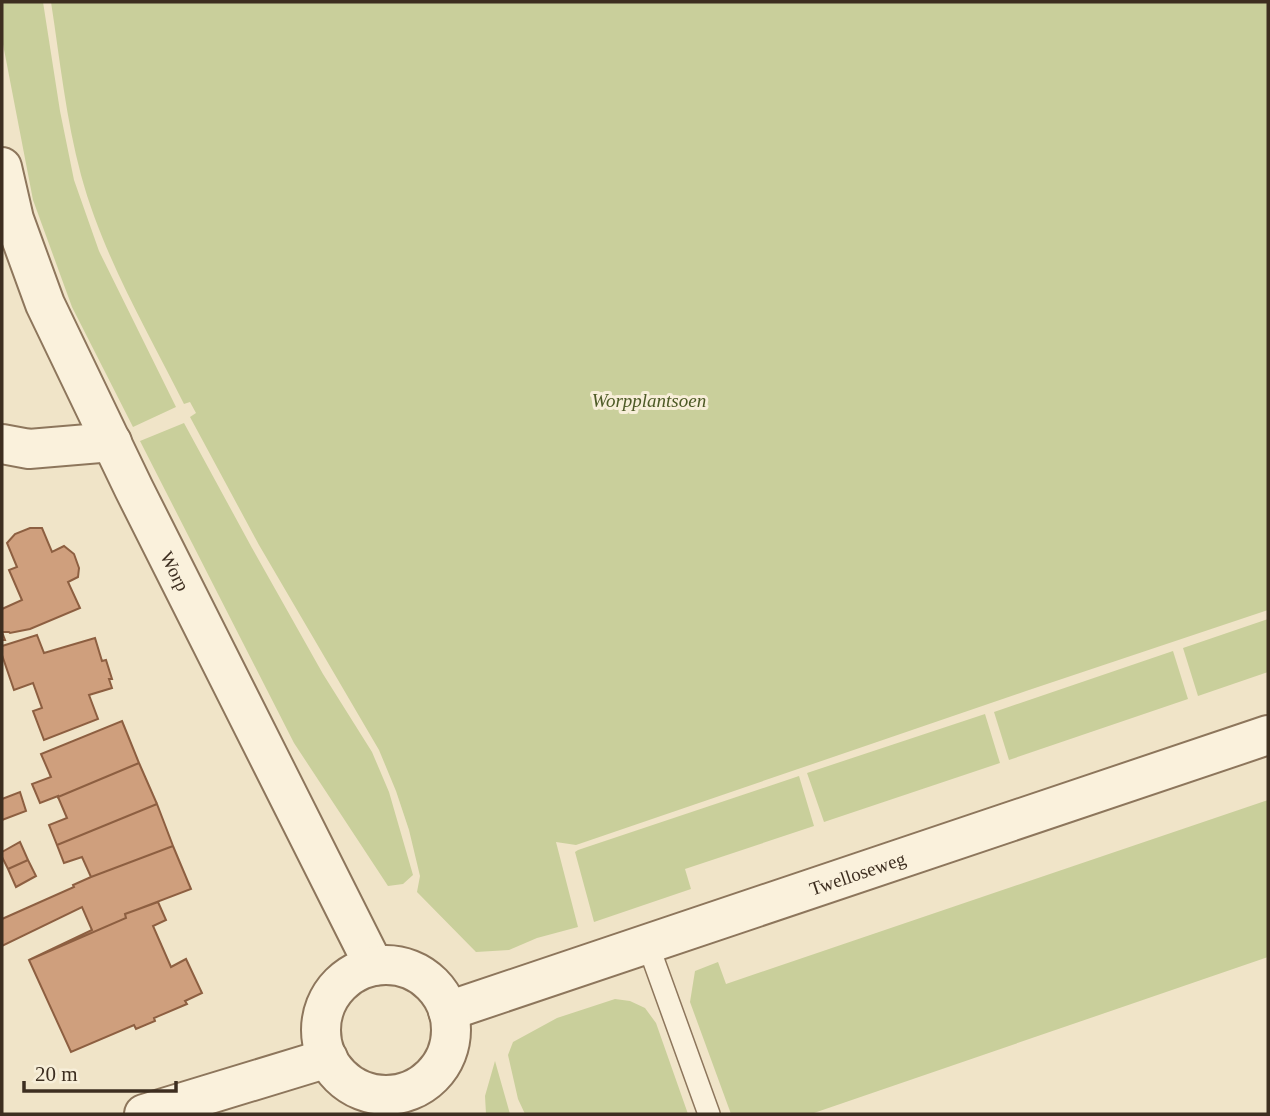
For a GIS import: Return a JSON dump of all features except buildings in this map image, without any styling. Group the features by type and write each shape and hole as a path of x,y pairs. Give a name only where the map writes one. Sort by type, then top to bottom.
{"street":[{"name":"Worp","path":"2,167 14,219 45,304 374,966"},
{"path":"2,444 29,449 112,442"},
{"name":"Twelloseweg","path":"448,1011 1268,735"},
{"path":"390,965 420,975 442,997 448,1011 451,1035 444,1060 425,1082 416,1102 399,1094 369,1092 353,1085 339,1075 323,1047 321,1032 326,1006 332,995 350,976 374,966 390,965"},
{"path":"144,1114 328,1058"}],"lane":[{"path":"648,945 709,1114"}],"green space":[{"path":"2,2 43,2 74,180 99,251 176,407 133,427 72,307 33,200 2,39"},
{"name":"Worpplantsoen","path":"51,2 1268,2 1268,610 576,845 556,842 578,927 537,938 509,950 476,952 417,892 420,876 409,830 379,750 259,545 190,417 196,413 190,402 184,404 101,235 76,154"},
{"path":"184,423 323,674 372,752 389,792 413,875 403,884 388,886 294,743 140,441"},
{"path":"1268,619 1268,672 1198,696 1183,648"},
{"path":"1173,651 1188,699 1009,760 994,712"},
{"path":"985,714 1000,763 824,822 807,773"},
{"path":"799,776 814,826 685,869 691,889 594,922 575,852"},
{"path":"1268,800 1268,957 811,1114 731,1114 690,1002 695,971 718,962 726,984"},
{"path":"615,999 630,1001 645,1008 656,1023 688,1114 525,1114 518,1099 508,1055 513,1042 557,1018"},
{"path":"495,1061 510,1114 486,1114 485,1096"}]}
